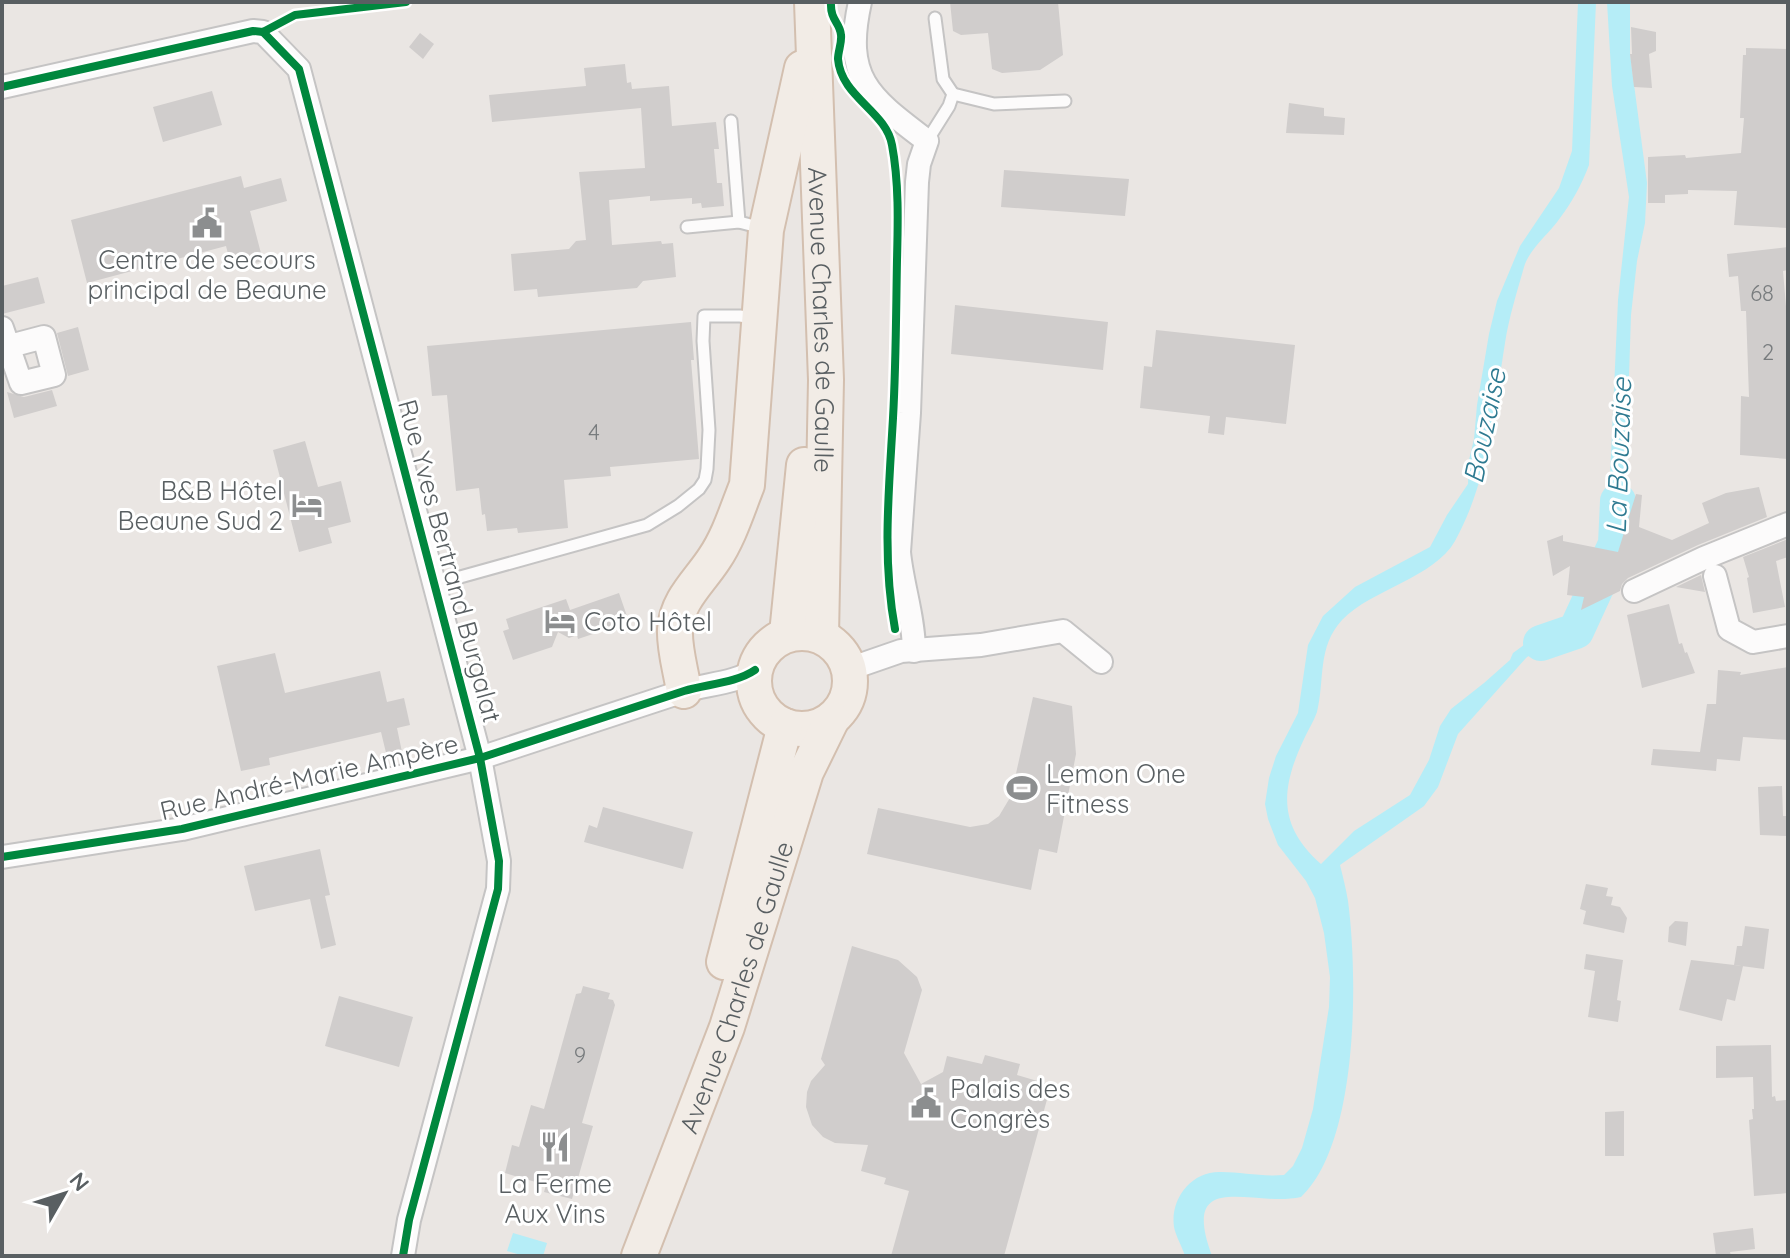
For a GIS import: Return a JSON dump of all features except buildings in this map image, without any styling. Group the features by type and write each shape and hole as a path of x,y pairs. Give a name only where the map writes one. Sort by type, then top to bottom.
{"main road":[{"name":"Avenue Charles de Gaulle","path":"796,2 814,238 804,635"},
{"name":"Avenue Charles de Gaulle","path":"804,635 826,380 812,2"},
{"path":"684,691 675,629 680,607 715,559 747,485 759,319 752,226 802,68"},
{"path":"832,719 802,729 785,726 773,719 757,697 755,670 761,655 772,642 804,635 833,644 843,655 849,669"},
{"name":"Avenue Charles de Gaulle","path":"639,1256 727,1027 806,772 832,719 848,696 849,669"},
{"name":"Avenue Charles de Gaulle","path":"616,1256 704,1038 785,726"}],"street":[{"path":"860,2 853,47 856,68 865,85 880,102 927,141 917,182 909,413 899,552 914,628 914,651"},
{"name":"Rue Yves Bertrand Burgalat","path":"2,87 253,31 263,32 299,69 480,758 499,861 498,889 409,1220 403,1256"},
{"path":"1634,591 1788,524"},
{"path":"1715,576 1729,629 1753,642 1788,636"},
{"path":"849,669 901,651 981,645 1063,631 1101,662"},
{"name":"Rue André-Marie Ampère","path":"2,857 182,829 480,758 684,691 715,682 741,679 755,670"}],"lane":[{"path":"935,18 943,79 953,94 994,104 1065,101"},
{"path":"927,141 953,94"},
{"path":"687,227 752,226 731,121"},
{"path":"435,584 647,525 699,489 707,469 709,430 704,316 759,319"}],"water":[{"name":"Bouzaise","path":"1578,2 1596,2 1589,165 1569,206 1530,254 1524,267 1507,333 1483,469 1455,541 1433,565 1355,609 1342,620 1329,641 1317,712 1296,757 1288,790 1290,820 1307,849 1321,864 1354,831 1410,795 1429,760 1440,726 1451,709 1510,660 1513,653 1532,639 1571,628 1579,622 1590,624 1575,637 1527,657 1458,734 1438,787 1424,806 1340,865 1351,933 1353,1013 1344,1099 1334,1138 1320,1172 1301,1197 1226,1197 1213,1201 1205,1211 1204,1228 1212,1256 1185,1256 1175,1231 1175,1206 1192,1182 1200,1176 1221,1172 1284,1175 1293,1166 1302,1148 1313,1109 1329,1007 1330,977 1315,898 1278,845 1268,819 1265,804 1269,778 1276,756 1298,713 1308,645 1323,616 1355,587 1430,547 1468,484 1477,405 1497,301 1520,246 1559,188 1572,151"},
{"path":"1607,2 1630,2 1630,54 1647,183 1645,223 1631,315 1624,529 1619,548 1607,545 1618,300 1629,197 1612,86"},
{"path":"513,1233 547,1243 543,1256 524,1256 507,1251"}],"waterway":[{"name":"La Bouzaise","path":"1541,643 1576,631 1616,544 1618,501"}],"cycle path":[{"path":"2,87 253,31 263,32 295,15 406,2"},
{"path":"831,2 841,35 838,59 841,72 847,84 888,133 896,173 895,359 888,524 889,576 895,629"},
{"path":"263,32 299,69 480,758 499,861 498,889 409,1220 403,1256"},
{"path":"2,857 182,829 480,758 684,691 739,678 755,670"}],"place":[{"name":"Centre de secours principal de Beaune","path":"207,223"},
{"name":"B&B Hôtel Beaune Sud 2","path":"307,505"},
{"name":"Coto Hôtel","path":"560,621"},
{"name":"Lemon One Fitness","path":"1022,788"},
{"name":"Palais des Congrès","path":"926,1103"},
{"name":"La Ferme Aux Vins","path":"555,1147"}]}
